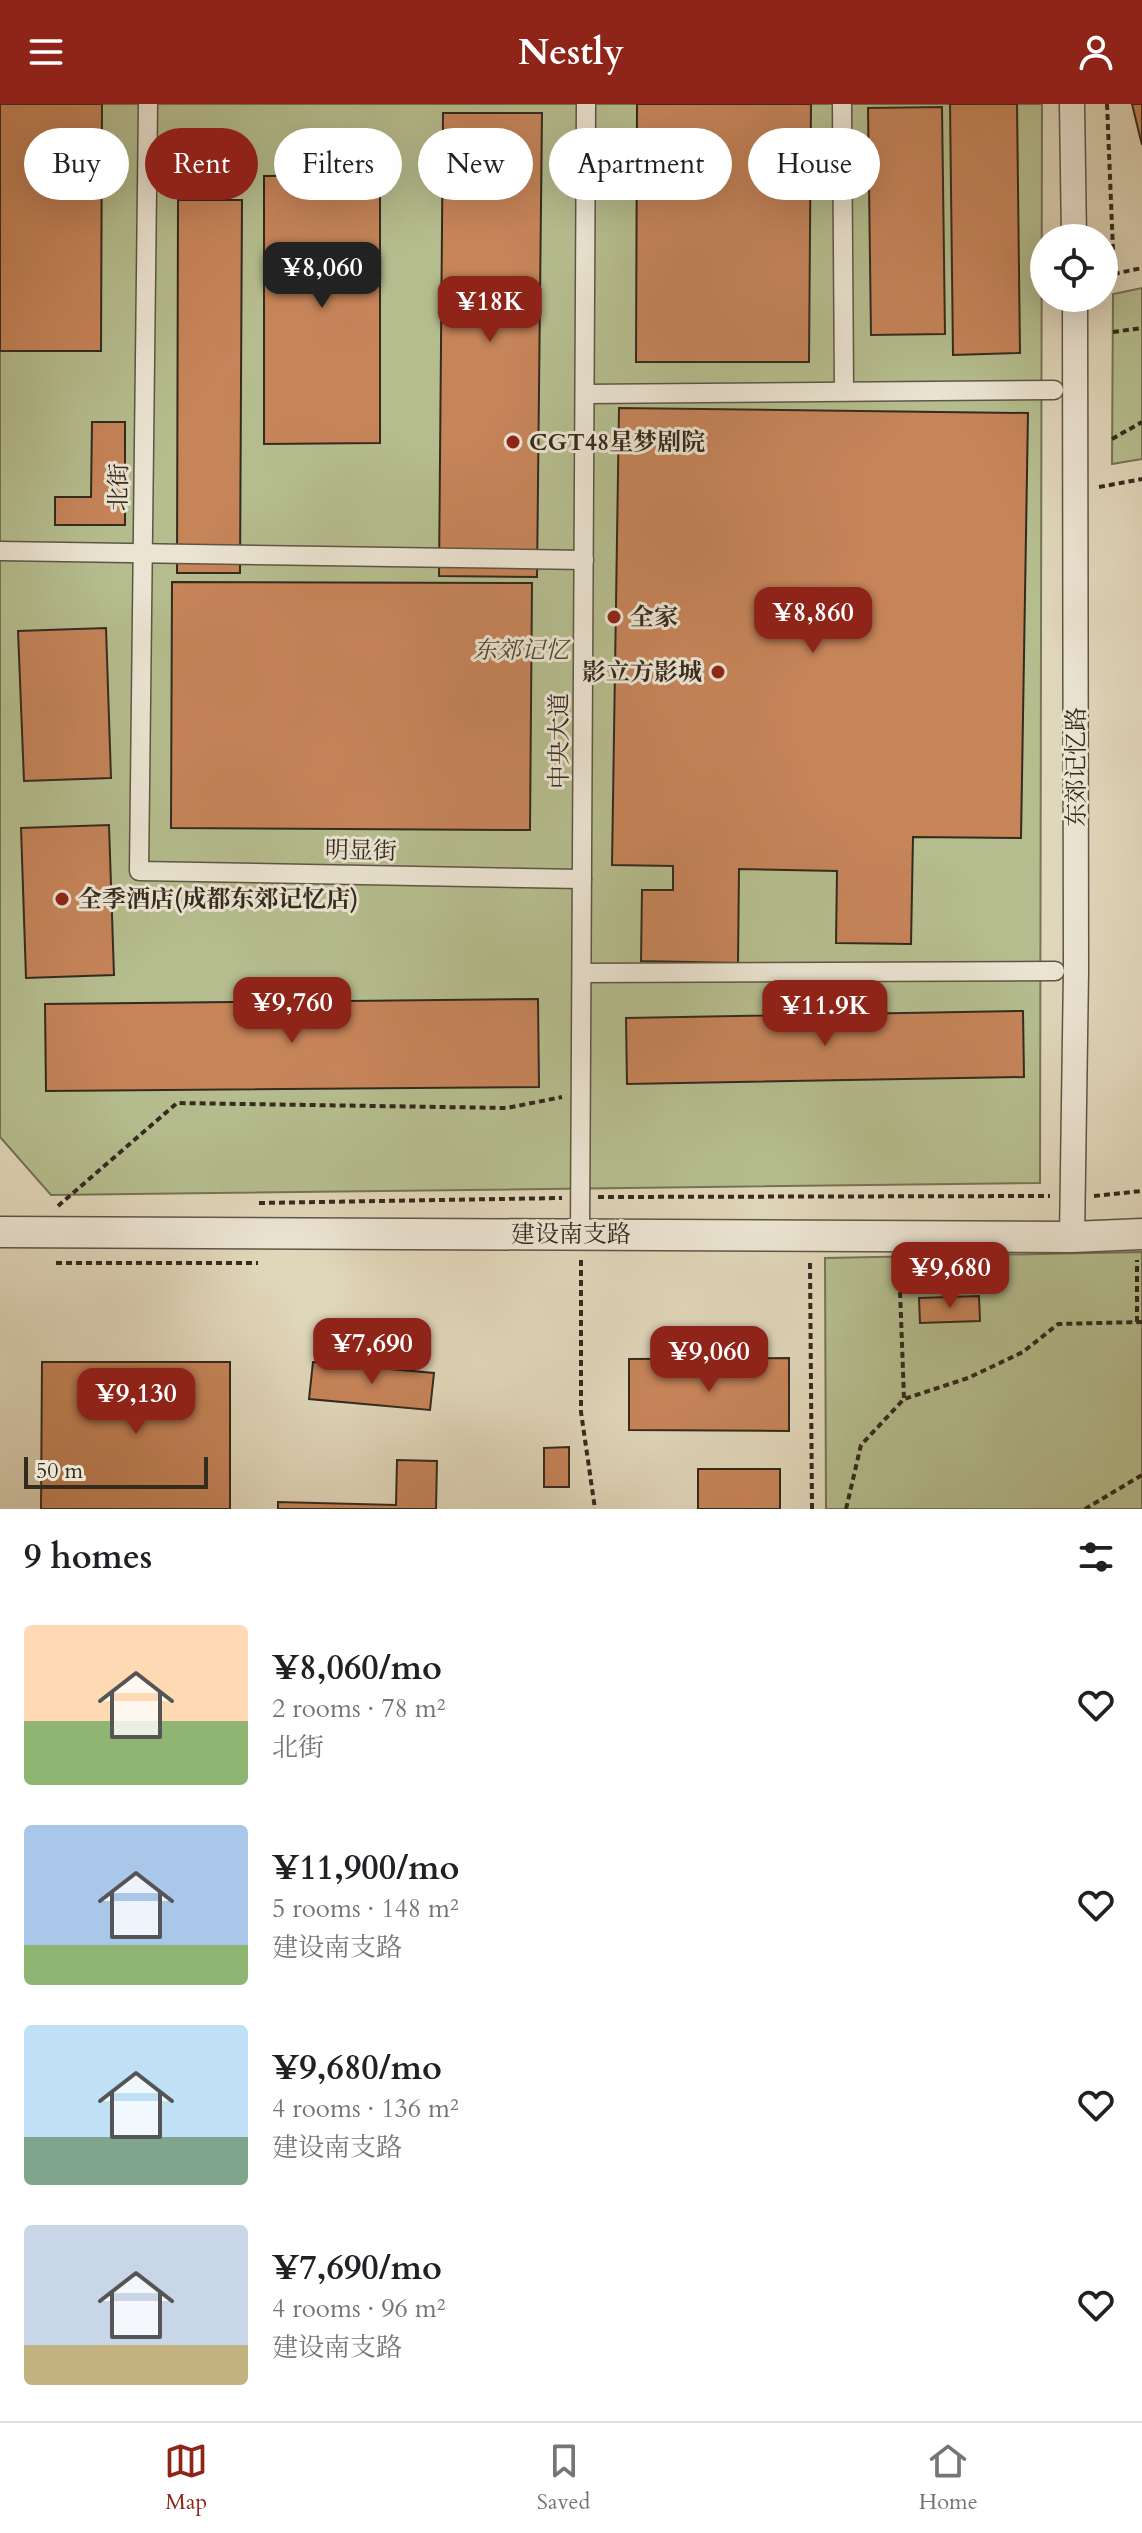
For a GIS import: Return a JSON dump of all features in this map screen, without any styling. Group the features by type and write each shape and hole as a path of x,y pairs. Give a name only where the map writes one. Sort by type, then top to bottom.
{"street":[{"name":"北街","path":"139,871 148,104"},
{"name":"中央大道","path":"580,1234 586,104"},
{"path":"842,104 844,391"},
{"path":"1072,104 1074,224"},
{"name":"东郊记忆路","path":"1072,1237 1076,972 1075,312"},
{"path":"585,394 1054,390"},
{"path":"0,551 584,560"},
{"name":"明显街","path":"139,871 582,879"},
{"path":"582,973 1055,971"},
{"name":"建设南支路","path":"0,1232 1072,1237 1139,1247"}],"path":[{"path":"1107,104 1112,224"},
{"path":"1118,273 1142,268"},
{"path":"1113,332 1142,328"},
{"path":"1112,439 1142,422"},
{"path":"1092,488 1142,479"},
{"path":"56,1207 177,1103 507,1108 581,1093"},
{"path":"580,1234 581,1412 595,1509"},
{"path":"846,1509 861,1445 904,1399 968,1378 1023,1352 1058,1324 1139,1322 1139,1247"},
{"path":"810,1262 812,1509"},
{"path":"899,1262 904,1399"},
{"path":"1085,1509 1142,1475"}],"green space":[{"name":"东郊记忆","path":"0,104 1042,104 1042,224 1030,224 1030,312 1042,312 1040,1183 51,1195 0,1137"},
{"path":"1142,288 1142,459 1112,464 1113,312 1118,312 1118,293"},
{"path":"1142,1252 1142,1509 826,1509 825,1258"}],"building":[{"path":"0,104 102,104 102,128 24,128 24,200 102,200 101,351 0,351"},
{"path":"637,104 811,104 811,128 748,128 748,200 810,200 809,362 636,362 637,200 732,200 732,128 637,128"},
{"path":"950,104 1017,104 1020,353 953,355"},
{"path":"1132,104 1142,104 1142,145"},
{"path":"942,107 945,334 871,335 869,200 880,200 880,128 868,128 868,108"},
{"path":"443,113 542,113 537,577 439,576 442,200 533,200 533,128 443,128"},
{"path":"264,176 274,176 274,200 380,200 380,443 264,444"},
{"path":"178,200 242,200 240,573 177,573"},
{"path":"619,408 1028,413 1021,838 913,837 911,944 836,943 837,871 739,869 738,963 641,961 642,890 673,890 673,866 612,865"},
{"path":"92,422 125,422 125,525 55,525 55,497 91,497"},
{"path":"172,582 532,583 530,830 171,828"},
{"path":"106,628 111,778 24,781 18,631"},
{"path":"109,825 114,975 26,978 21,828"},
{"path":"538,999 539,1087 46,1091 45,1004"},
{"path":"1023,1011 1024,1077 627,1084 626,1018"},
{"path":"979,1296 980,1321 920,1323 919,1298"},
{"path":"789,1358 789,1431 629,1430 629,1359"},
{"path":"42,1362 230,1362 230,1509 41,1509"},
{"path":"313,1362 434,1373 430,1410 309,1399"},
{"path":"569,1447 569,1487 544,1487 544,1448"},
{"path":"397,1460 437,1461 436,1509 278,1509 278,1502 396,1505"},
{"path":"698,1469 780,1469 780,1509 698,1509"}],"place":[{"name":"CGT48星梦剧院","path":"513,442"},
{"name":"全家","path":"614,617"},
{"name":"影立方影城","path":"718,672"},
{"name":"全季酒店(成都东郊记忆店)","path":"62,899"}]}
